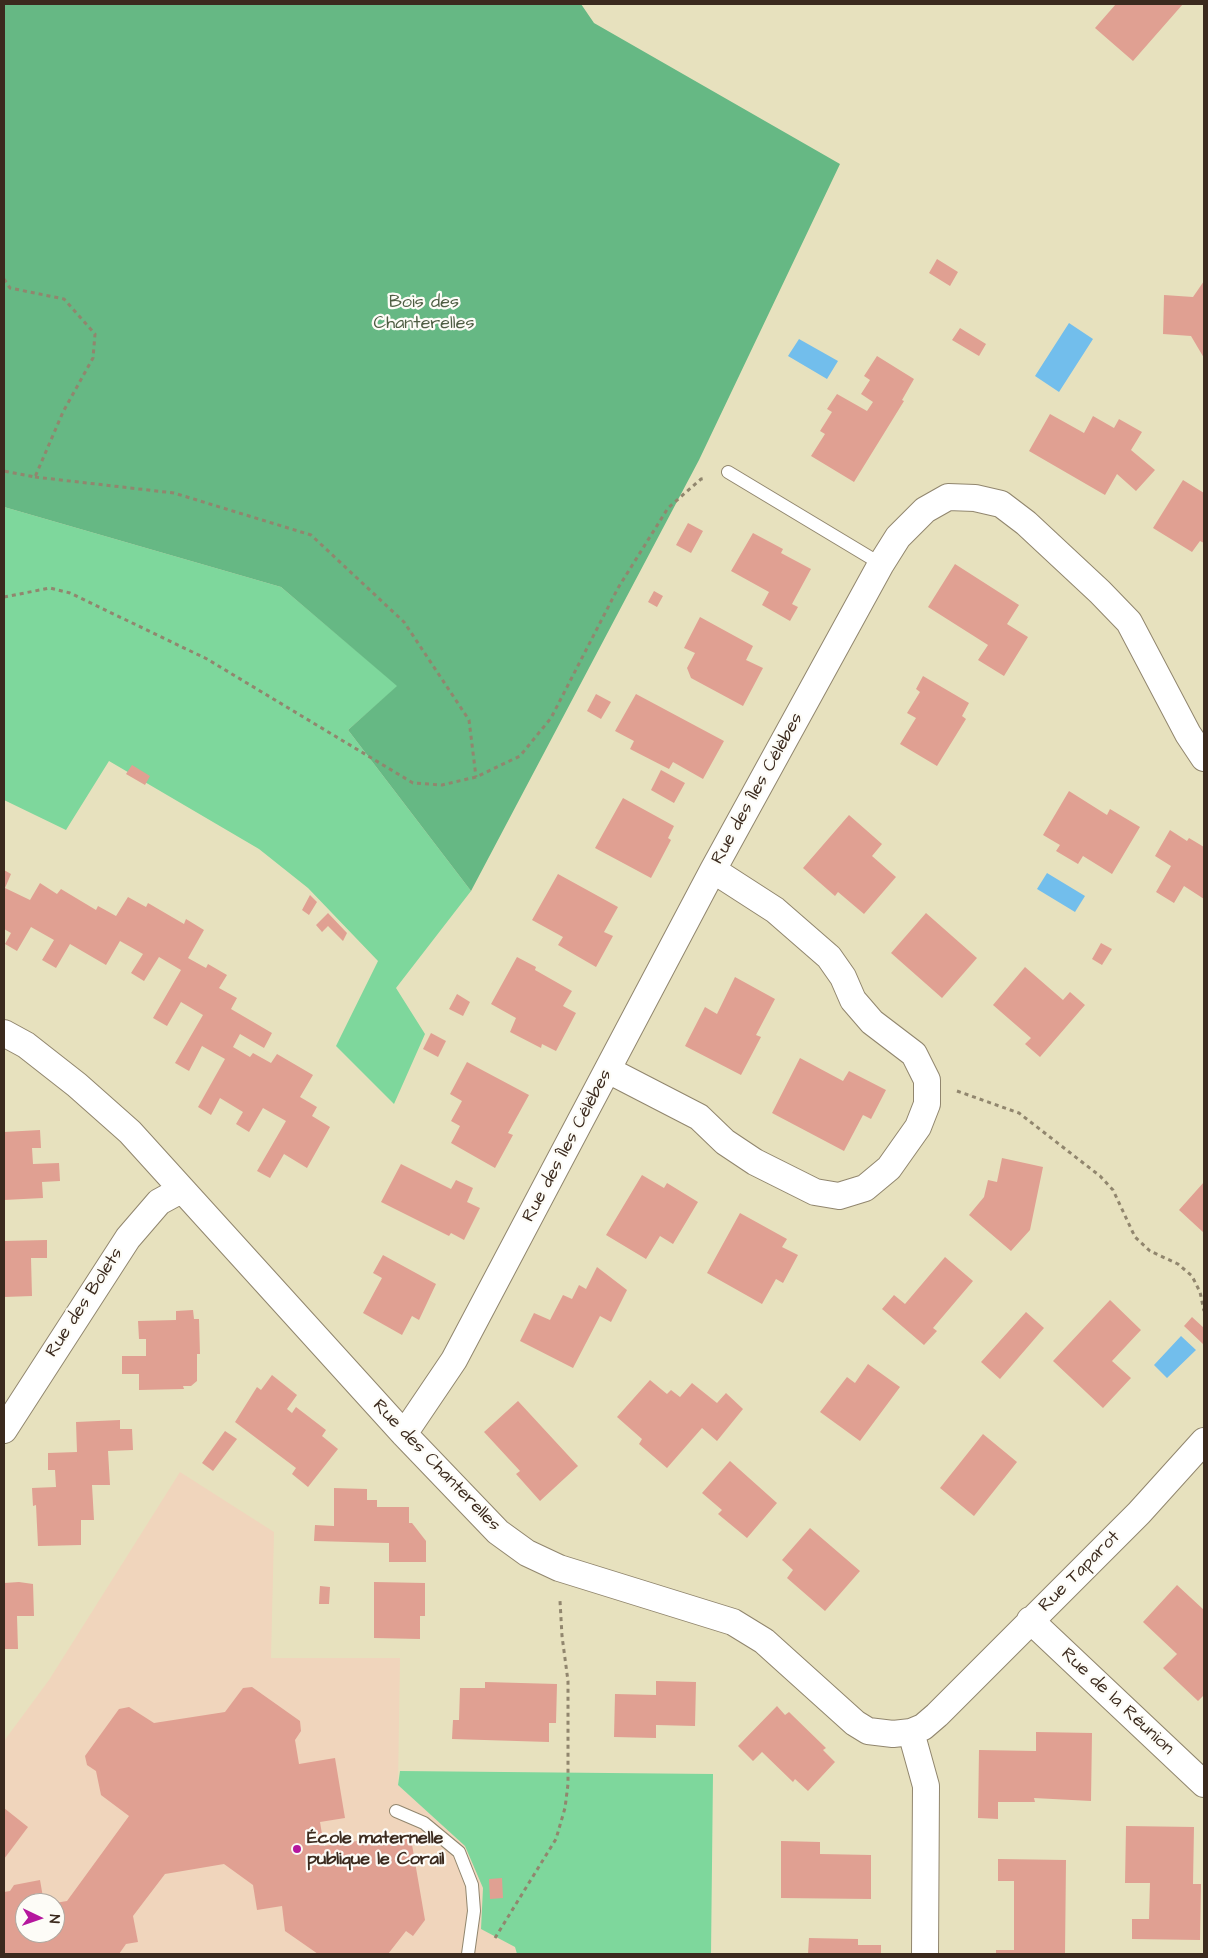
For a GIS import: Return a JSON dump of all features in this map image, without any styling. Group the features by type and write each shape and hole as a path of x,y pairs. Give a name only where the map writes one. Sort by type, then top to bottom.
{"street":[{"name":"Rue des Îles Célèbes","path":"404,1434 454,1360 714,870 881,564 898,537 925,510 948,497 975,498 1001,504 1026,523 1100,592 1129,622 1188,734 1204,758"},
{"path":"608,1070 699,1117 726,1142 755,1162 816,1192 839,1196 865,1188 889,1168 918,1126 927,1104 927,1080 914,1054 872,1022 853,1000 843,977 830,957 775,910 714,870"},
{"name":"Rue des Chanterelles","path":"4,1033 26,1045 77,1084 130,1132 404,1434 498,1532 527,1553 559,1568 733,1622 764,1640 855,1723 868,1731 880,1734 910,1732 923,1727 953,1700"},
{"name":"Rue des Bolets","path":"4,1430 128,1238 159,1202 181,1190"},
{"name":"Rue Taparot","path":"953,1700 1030,1620 1139,1513 1204,1441"},
{"name":"Rue de la Réunion","path":"1030,1620 1204,1784"},
{"path":"910,1732 926,1786 925,1954"}],"lane":[{"path":"728,472 881,564"},
{"path":"396,1811 424,1823 459,1852 472,1885 474,1911 468,1954"}],"path":[{"path":"4,279 10,288 64,299 95,334 93,358 63,412 35,477"},
{"path":"4,472 174,493 311,535 404,622 469,720 476,778"},
{"path":"4,597 50,588 70,593 207,659 413,783 442,785 476,778 520,756 551,718 618,588 668,508 701,479 728,472"},
{"path":"927,1080 1019,1113 1100,1176 1112,1190 1135,1237 1150,1251 1178,1264 1192,1276 1200,1292 1204,1312"},
{"path":"491,1946 556,1839 565,1808 568,1784 568,1681 562,1636 559,1568"}],"shaded area":[{"path":"180,1472 274,1532 271,1658 400,1658 398,1785 465,1846 483,1888 481,1928 515,1947 517,1954 4,1954 4,1741 49,1680"}],"green space":[{"name":"Bois des Chanterelles","path":"4,4 581,4 594,23 840,164 699,460 471,891 348,730 397,686 281,587 4,507"},
{"path":"4,507 281,587 398,686 348,730 471,891 396,988 425,1034 394,1104 336,1046 378,961 308,888 259,849 109,761 66,830 4,800"},
{"path":"400,1771 713,1774 711,1954 517,1954 515,1947 481,1929 483,1888 465,1846 398,1785"}],"water":[{"path":"1069,323 1093,339 1059,392 1035,376"},
{"path":"799,339 838,361 827,379 788,356"},
{"path":"1047,873 1085,896 1075,912 1037,889"},
{"path":"1181,1336 1196,1350 1167,1378 1154,1365"}],"building":[{"path":"1116,4 1183,4 1133,61 1095,28"},
{"path":"937,259 958,272 950,286 929,273"},
{"path":"1204,281 1204,358 1191,336 1163,334 1164,295 1193,297"},
{"path":"960,328 986,344 979,356 952,340"},
{"path":"877,356 914,379 902,400 904,401 854,482 811,456 825,434 820,431 832,412 827,409 837,394 867,411 873,402 861,394 870,380 864,376"},
{"path":"1050,414 1084,433 1093,416 1114,428 1119,419 1142,432 1131,450 1155,470 1136,491 1117,474 1105,495 1029,451"},
{"path":"1183,480 1204,493 1204,543 1200,541 1192,552 1153,528"},
{"path":"688,523 703,531 691,553 676,545"},
{"path":"753,533 783,549 781,553 811,569 792,604 798,607 790,621 762,605 769,592 731,571"},
{"path":"955,564 1019,605 1007,624 1028,637 1004,676 978,660 988,645 928,607"},
{"path":"654,591 663,596 657,607 648,602"},
{"path":"700,617 753,646 746,660 763,668 743,706 691,678 687,668 695,653 684,648"},
{"path":"923,676 969,703 962,716 966,719 937,766 900,744 916,718 907,713 920,692 916,689"},
{"path":"596,694 611,702 601,719 587,711"},
{"path":"636,694 724,741 703,779 673,762 669,769 630,749 634,741 615,731"},
{"path":"132,765 150,776 145,785 126,774"},
{"path":"661,770 685,783 674,803 651,790"},
{"path":"1069,791 1107,815 1110,809 1140,827 1112,874 1083,856 1078,864 1056,851 1060,845 1043,835"},
{"path":"623,798 674,826 668,838 671,840 651,878 595,848"},
{"path":"849,815 882,844 872,856 896,877 864,914 838,892 835,896 803,868"},
{"path":"1170,830 1187,841 1189,838 1204,847 1204,899 1184,886 1174,903 1156,892 1171,866 1155,856"},
{"path":"4,870 11,874 5,888 30,900 40,883 57,894 61,889 96,910 98,906 116,916 128,897 146,907 148,903 184,924 186,919 204,930 188,958 206,968 208,964 227,975 219,988 237,998 231,1009 272,1033 264,1048 240,1034 233,1047 250,1057 253,1053 271,1063 277,1054 313,1075 300,1097 317,1107 312,1116 330,1127 307,1168 284,1154 270,1178 257,1171 286,1121 263,1108 249,1132 236,1124 243,1112 220,1098 211,1115 198,1107 225,1059 202,1046 189,1071 175,1063 203,1015 181,1002 167,1026 153,1018 181,970 159,957 144,981 131,973 143,954 120,941 106,965 70,944 56,968 42,960 54,940 31,927 17,951 5,944 11,933 4,929"},
{"path":"558,874 618,907 604,932 613,936 596,967 558,945 563,937 532,920"},
{"path":"310,895 317,902 309,915 302,910"},
{"path":"328,913 347,933 343,941 328,926 322,932 316,925"},
{"path":"926,913 977,958 942,998 891,953"},
{"path":"1101,943 1112,949 1102,965 1092,959"},
{"path":"517,957 536,967 535,970 572,991 563,1006 576,1013 556,1051 542,1044 541,1048 510,1032 516,1018 491,1004"},
{"path":"1025,967 1063,1000 1070,992 1085,1005 1040,1057 1025,1044 1031,1038 993,1005"},
{"path":"735,977 775,999 756,1035 761,1037 741,1075 685,1046 705,1007 717,1014"},
{"path":"457,994 470,1002 463,1016 449,1009"},
{"path":"431,1033 446,1041 438,1057 423,1049"},
{"path":"800,1058 843,1081 849,1071 886,1090 871,1119 863,1115 844,1151 772,1113"},
{"path":"467,1062 529,1095 508,1133 513,1135 495,1168 451,1143 460,1126 451,1121 462,1101 450,1094"},
{"path":"40,1130 41,1148 32,1148 33,1164 59,1163 60,1181 42,1182 43,1198 4,1200 4,1132"},
{"path":"1002,1158 1043,1167 1030,1230 1011,1251 969,1215 984,1197 988,1180 997,1182"},
{"path":"401,1164 451,1189 456,1180 473,1188 467,1202 480,1208 464,1240 451,1233 449,1236 381,1202"},
{"path":"642,1175 664,1188 667,1183 698,1202 673,1244 660,1236 646,1259 606,1235"},
{"path":"1204,1182 1204,1233 1179,1210"},
{"path":"740,1213 787,1239 782,1247 798,1255 783,1283 776,1279 762,1304 707,1273"},
{"path":"47,1240 47,1258 31,1258 32,1296 4,1297 4,1241"},
{"path":"383,1255 436,1284 419,1320 412,1316 402,1335 363,1313 382,1278 373,1273"},
{"path":"945,1257 973,1281 933,1328 937,1331 924,1345 882,1309 894,1295 905,1304"},
{"path":"597,1267 627,1290 611,1322 600,1316 573,1368 520,1341 534,1313 550,1320 563,1295 572,1299 579,1285 586,1289"},
{"path":"1110,1300 1141,1330 1112,1361 1131,1378 1103,1408 1053,1361"},
{"path":"193,1310 194,1319 199,1319 200,1354 197,1354 197,1381 191,1386 183,1386 184,1389 139,1390 139,1374 122,1374 122,1356 146,1356 146,1339 139,1339 138,1321 176,1320 176,1311"},
{"path":"1026,1312 1044,1328 1000,1379 981,1362"},
{"path":"1192,1317 1204,1328 1203,1344 1184,1326"},
{"path":"868,1364 900,1387 860,1441 820,1412 847,1377 855,1383"},
{"path":"272,1375 297,1395 287,1409 292,1413 296,1407 326,1430 322,1436 338,1449 308,1487 292,1474 296,1468 235,1422 257,1387 261,1390"},
{"path":"650,1380 667,1394 671,1390 680,1397 692,1383 717,1403 726,1393 743,1409 717,1441 702,1428 667,1468 639,1444 642,1439 617,1417"},
{"path":"518,1401 578,1466 540,1501 516,1474 520,1471 484,1432"},
{"path":"120,1420 120,1429 132,1429 133,1450 108,1451 110,1485 92,1485 94,1520 81,1520 81,1545 38,1546 36,1505 33,1506 32,1488 56,1487 55,1470 48,1470 48,1453 77,1452 76,1422"},
{"path":"225,1431 237,1439 213,1471 202,1463"},
{"path":"983,1434 1017,1462 974,1516 940,1488"},
{"path":"730,1461 777,1503 747,1538 718,1514 722,1510 702,1493"},
{"path":"334,1488 367,1489 367,1500 377,1500 377,1507 409,1507 409,1523 412,1523 426,1541 426,1562 389,1562 389,1543 314,1541 315,1525 334,1526"},
{"path":"810,1528 860,1571 825,1611 787,1578 793,1570 782,1560"},
{"path":"19,1582 33,1584 34,1616 17,1616 18,1649 4,1649 4,1583"},
{"path":"374,1582 425,1583 425,1616 420,1616 420,1639 374,1638"},
{"path":"1177,1585 1204,1610 1204,1695 1198,1701 1163,1668 1177,1654 1143,1622"},
{"path":"320,1586 330,1587 329,1604 319,1604"},
{"path":"656,1681 696,1682 695,1726 656,1725 656,1738 614,1737 615,1694 656,1695"},
{"path":"485,1682 557,1684 556,1723 549,1723 549,1742 452,1739 453,1720 459,1720 460,1688 485,1688"},
{"path":"252,1687 300,1721 301,1731 295,1740 299,1764 335,1758 345,1818 320,1822 324,1846 410,1833 425,1920 413,1936 406,1931 388,1954 318,1954 285,1931 282,1906 257,1910 253,1885 224,1864 165,1874 133,1916 138,1942 126,1944 119,1954 4,1954 4,1892 10,1891 14,1885 40,1880 42,1893 15,1893 15,1943 65,1943 65,1901 129,1816 101,1795 96,1771 87,1765 85,1756 119,1709 129,1707 154,1723 225,1712 243,1688"},
{"path":"777,1706 785,1715 789,1712 826,1748 823,1750 835,1762 808,1791 795,1779 793,1782 762,1752 753,1761 738,1746"},
{"path":"1036,1732 1092,1733 1091,1801 1034,1798 1035,1802 998,1802 998,1819 978,1818 979,1750 1036,1751"},
{"path":"4,1808 28,1827 4,1859"},
{"path":"1126,1826 1194,1827 1193,1884 1201,1884 1200,1940 1132,1939 1132,1919 1149,1919 1150,1883 1125,1883"},
{"path":"781,1841 820,1842 820,1854 871,1855 871,1899 781,1898"},
{"path":"998,1859 1066,1860 1065,1954 996,1954 996,1950 1014,1950 1014,1881 998,1881"},
{"path":"502,1878 503,1898 490,1899 489,1879"},
{"path":"809,1938 858,1939 858,1945 881,1945 881,1954 808,1954"}],"place":[{"name":"École maternelle publique le Corail","path":"297,1849"}]}
